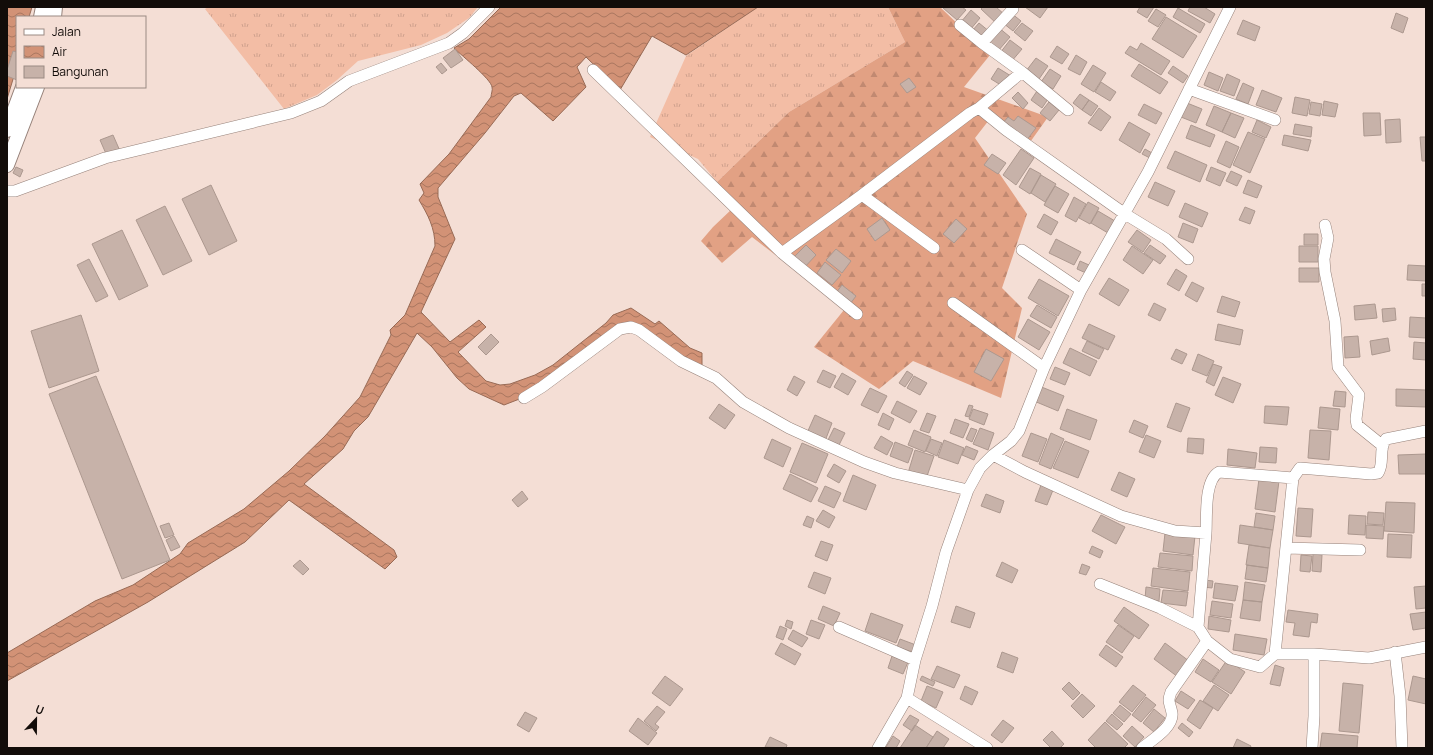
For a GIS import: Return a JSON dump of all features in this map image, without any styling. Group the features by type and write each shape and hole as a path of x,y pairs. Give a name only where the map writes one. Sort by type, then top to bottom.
{"street":[{"path":"7,191 14,191 104,158 291,114 321,101 349,81 449,43 463,33 489,7"},
{"path":"878,748 907,698 915,660 932,606 946,552 968,490 980,468 993,455 1011,441 1019,431 1044,368 1081,290 1148,172 1230,7"},
{"path":"982,43 1013,9"},
{"path":"960,25 1022,72 1068,110"},
{"path":"593,70 782,253 857,314"},
{"path":"782,253 862,195 970,113 979,108 1022,72"},
{"path":"7,130 23,88"},
{"path":"7,165 37,88"},
{"path":"1189,89 1275,120"},
{"path":"979,108 1124,214 1166,240 1188,259"},
{"path":"862,195 934,248"},
{"path":"1325,225 1328,238 1324,259 1325,272 1335,321 1338,367 1359,395 1356,419 1357,425 1383,446"},
{"path":"1022,250 1081,290"},
{"path":"953,303 1044,368"},
{"path":"524,398 542,387 620,329 631,327 639,330 681,361 716,378 743,402 789,428 864,462 895,473 968,490"},
{"path":"1100,584 1160,608 1198,628 1207,641 1230,659 1255,667 1264,665 1275,654 1293,478 1300,468 1378,473 1382,468 1383,446 1386,439 1426,431"},
{"path":"993,455 1025,472 1121,516 1175,531 1206,533"},
{"path":"1198,628 1209,490 1214,475 1219,472 1293,478"},
{"path":"1286,548 1360,550"},
{"path":"839,627 915,660"},
{"path":"1142,748 1168,725 1172,718 1168,701 1171,692 1207,641"},
{"path":"1275,654 1314,654 1368,658 1426,647"},
{"path":"1395,652 1400,696 1402,748"},
{"path":"1312,748 1314,716 1314,654"},
{"path":"907,698 987,748"}],"green space":[{"path":"208,7 478,7 469,18 447,33 421,45 358,61 337,80 317,95 284,109 205,9"},
{"path":"758,7 888,7 905,42 789,112 717,182 698,159 650,137 686,56"},
{"path":"888,7 940,7 990,55 964,87 1048,117 1028,145 989,120 975,138 1027,214 1002,288 1022,308 1001,398 913,361 879,389 814,347 848,305 790,266 752,237 722,263 701,241 733,208 717,182 789,112 905,42"}],"water":[{"path":"7,7 32,7 29,16 16,16 16,69 7,99"},
{"path":"501,7 758,7 686,55 652,36 620,90 586,57 577,67 586,87 553,121 521,93 514,96 485,133 438,188 438,197 455,239 421,312 450,342 479,320 486,327 458,352 486,381 500,385 510,384 535,375 553,365 606,323 613,315 631,308 655,324 659,321 690,348 702,353 702,367 692,364 630,323 522,398 504,405 469,389 457,378 432,347 417,333 368,417 354,431 343,449 304,484 394,550 397,557 385,569 289,500 245,542 148,602 7,681 7,653 95,601 133,585 180,554 188,543 244,509 289,471 325,436 360,397 391,335 390,330 405,315 435,246 434,233 419,200 424,193 420,184 449,154 491,97 492,88 487,79 454,48 469,39"}],"building":[{"path":"962,7 966,10 957,20 943,8"},
{"path":"983,7 996,7 1005,15 997,24 981,9"},
{"path":"1025,7 1048,7 1040,18"},
{"path":"1140,7 1154,7 1147,18 1137,12"},
{"path":"1190,7 1204,7 1215,14 1210,23 1188,11"},
{"path":"1178,8 1205,24 1200,33 1173,17"},
{"path":"1156,9 1166,15 1158,27 1148,21"},
{"path":"971,10 980,18 970,30 961,22"},
{"path":"1011,13 1021,21 1013,31 1003,23"},
{"path":"1396,13 1408,18 1403,33 1391,28"},
{"path":"1166,17 1197,36 1183,58 1152,39"},
{"path":"1243,20 1260,27 1255,41 1237,34"},
{"path":"979,23 990,32 983,41 972,31"},
{"path":"1022,23 1033,31 1025,41 1014,32"},
{"path":"998,27 1010,37 998,51 986,42"},
{"path":"1010,40 1022,49 1011,62 1000,53"},
{"path":"1141,43 1170,61 1161,75 1125,53 1130,46 1137,50"},
{"path":"1057,46 1069,54 1062,64 1050,57"},
{"path":"455,49 463,60 451,68 443,58"},
{"path":"13,51 16,52 16,80 7,76 7,70"},
{"path":"1076,55 1087,62 1080,75 1068,69"},
{"path":"1036,58 1048,66 1039,79 1026,71"},
{"path":"441,63 447,70 442,74 436,67"},
{"path":"1139,64 1168,82 1160,94 1131,76"},
{"path":"1093,65 1106,73 1094,92 1081,84"},
{"path":"1173,66 1188,76 1183,83 1168,73"},
{"path":"998,68 1011,76 1004,87 991,79"},
{"path":"1050,69 1061,76 1053,89 1041,82"},
{"path":"1209,72 1223,78 1218,91 1204,85"},
{"path":"1227,74 1240,80 1234,96 1220,91"},
{"path":"909,78 916,87 907,93 900,84"},
{"path":"1101,82 1116,92 1110,101 1095,92"},
{"path":"1243,83 1254,88 1248,104 1236,99"},
{"path":"1262,90 1282,98 1276,112 1256,105"},
{"path":"1037,91 1048,99 1042,108 1031,100"},
{"path":"1018,92 1028,103 1023,109 1012,98"},
{"path":"1080,94 1089,100 1082,110 1073,103"},
{"path":"1295,97 1310,100 1307,116 1292,113"},
{"path":"1089,100 1098,106 1091,116 1082,110"},
{"path":"1324,101 1338,104 1335,117 1322,115"},
{"path":"1049,102 1059,110 1050,121 1040,113"},
{"path":"1311,102 1322,104 1320,116 1309,114"},
{"path":"1187,103 1202,109 1196,123 1181,117"},
{"path":"1144,104 1162,113 1156,124 1138,115"},
{"path":"1214,106 1231,113 1222,132 1206,125"},
{"path":"1099,108 1111,117 1101,131 1088,123"},
{"path":"1231,113 1244,118 1235,138 1222,132"},
{"path":"1363,113 1380,113 1381,135 1364,136"},
{"path":"1018,116 1036,128 1026,141 1002,124 1008,117 1014,121"},
{"path":"1400,119 1401,142 1386,143 1385,120"},
{"path":"1257,120 1271,127 1266,138 1252,132"},
{"path":"1129,122 1150,134 1140,153 1119,140"},
{"path":"1295,124 1312,127 1311,137 1293,134"},
{"path":"1191,125 1215,135 1210,147 1186,138"},
{"path":"1248,132 1265,139 1250,173 1233,165"},
{"path":"113,135 120,151 107,156 100,140"},
{"path":"1284,135 1311,140 1308,151 1282,145"},
{"path":"1420,137 1426,137 1426,161 1422,161"},
{"path":"1226,141 1239,147 1230,168 1217,162"},
{"path":"1021,149 1034,158 1016,185 1003,175"},
{"path":"1145,149 1152,153 1150,158 1142,154"},
{"path":"1175,151 1207,165 1200,182 1167,168"},
{"path":"992,154 1006,163 998,174 984,165"},
{"path":"16,167 23,170 20,177 13,173"},
{"path":"1211,167 1226,173 1220,186 1206,180"},
{"path":"1030,168 1041,174 1030,194 1019,187"},
{"path":"1231,171 1242,176 1237,186 1226,181"},
{"path":"1041,175 1056,184 1045,202 1031,193"},
{"path":"1248,180 1262,186 1257,198 1243,193"},
{"path":"1155,182 1175,191 1168,206 1148,197"},
{"path":"211,185 237,241 209,255 182,199"},
{"path":"1055,186 1069,194 1058,213 1044,205"},
{"path":"1074,197 1086,204 1076,222 1065,216"},
{"path":"1088,202 1099,208 1090,224 1079,218"},
{"path":"1185,203 1208,213 1202,227 1179,217"},
{"path":"165,206 192,261 163,275 136,220"},
{"path":"1245,207 1255,211 1250,224 1239,220"},
{"path":"1098,211 1115,221 1108,233 1091,223"},
{"path":"1044,214 1058,222 1051,235 1037,227"},
{"path":"882,218 890,230 875,241 867,229"},
{"path":"956,219 967,229 954,243 943,234"},
{"path":"1183,223 1198,229 1193,243 1178,237"},
{"path":"122,230 148,286 119,300 92,244"},
{"path":"1137,230 1151,240 1143,252 1128,242"},
{"path":"1304,234 1318,234 1318,245 1304,245"},
{"path":"1056,239 1081,252 1074,265 1049,253"},
{"path":"806,245 816,255 803,269 792,259"},
{"path":"1150,245 1166,256 1160,264 1144,253"},
{"path":"1132,246 1153,260 1143,274 1123,260"},
{"path":"1299,246 1318,246 1318,262 1299,262"},
{"path":"836,249 851,261 842,273 826,260"},
{"path":"89,259 108,296 96,302 77,265"},
{"path":"1080,261 1089,265 1086,273 1077,269"},
{"path":"825,262 841,275 832,285 817,273"},
{"path":"1408,265 1426,266 1426,281 1407,280"},
{"path":"1299,268 1319,268 1319,282 1299,282"},
{"path":"1176,269 1187,276 1179,291 1167,284"},
{"path":"1109,278 1129,290 1119,306 1099,294"},
{"path":"1039,279 1069,296 1058,316 1028,298"},
{"path":"1192,282 1204,288 1197,302 1185,295"},
{"path":"1422,284 1426,284 1426,296 1422,296"},
{"path":"842,285 856,296 850,304 836,293"},
{"path":"1222,296 1240,302 1235,317 1217,312"},
{"path":"1154,303 1166,309 1160,321 1148,315"},
{"path":"1375,304 1377,318 1355,320 1354,306"},
{"path":"1037,305 1057,317 1051,328 1030,316"},
{"path":"1395,308 1396,320 1383,322 1382,309"},
{"path":"81,315 99,371 49,388 31,331"},
{"path":"1410,317 1426,318 1426,338 1409,337"},
{"path":"1028,319 1050,332 1039,350 1018,337"},
{"path":"1089,324 1115,336 1108,350 1082,338"},
{"path":"1218,324 1243,330 1240,345 1215,340"},
{"path":"491,334 499,342 486,355 478,347"},
{"path":"1358,336 1360,357 1345,358 1344,337"},
{"path":"1388,338 1390,351 1372,355 1370,341"},
{"path":"1087,341 1104,349 1099,359 1082,351"},
{"path":"1414,342 1426,343 1426,360 1413,359"},
{"path":"1070,348 1097,361 1090,376 1063,363"},
{"path":"986,349 1004,359 991,381 974,372"},
{"path":"1176,349 1187,354 1182,364 1171,359"},
{"path":"1198,354 1214,361 1207,376 1192,370"},
{"path":"1213,364 1222,367 1214,386 1206,382"},
{"path":"1055,367 1070,373 1065,385 1050,379"},
{"path":"823,370 836,376 830,388 817,382"},
{"path":"907,371 913,375 905,387 899,383"},
{"path":"842,373 856,381 848,395 834,387"},
{"path":"96,376 170,560 122,579 49,394"},
{"path":"794,376 805,382 797,396 787,390"},
{"path":"914,376 927,383 920,395 907,388"},
{"path":"1223,377 1241,384 1233,403 1215,395"},
{"path":"1039,386 1064,396 1058,411 1034,401"},
{"path":"870,388 887,396 878,413 861,405"},
{"path":"1396,389 1426,390 1426,407 1396,406"},
{"path":"1335,391 1346,392 1345,407 1333,406"},
{"path":"897,401 917,411 910,423 891,413"},
{"path":"1176,403 1190,408 1181,432 1167,427"},
{"path":"719,404 735,415 725,429 709,418"},
{"path":"969,405 973,406 969,417 965,416"},
{"path":"1265,406 1289,407 1287,425 1264,423"},
{"path":"1320,407 1340,409 1338,430 1318,428"},
{"path":"973,409 988,414 984,425 969,419"},
{"path":"1067,409 1097,420 1090,440 1060,429"},
{"path":"883,413 894,419 889,430 878,425"},
{"path":"927,413 936,416 929,433 920,430"},
{"path":"815,415 832,423 825,441 807,433"},
{"path":"955,419 969,424 963,438 950,433"},
{"path":"1134,420 1148,426 1143,438 1129,432"},
{"path":"834,428 845,433 839,445 828,440"},
{"path":"971,428 977,430 972,442 966,439"},
{"path":"980,428 994,433 988,450 973,444"},
{"path":"914,430 931,437 925,452 908,445"},
{"path":"1310,430 1331,431 1329,460 1308,458"},
{"path":"1031,433 1047,439 1038,462 1022,456"},
{"path":"1051,433 1064,439 1051,469 1039,464"},
{"path":"1146,435 1161,441 1154,458 1139,452"},
{"path":"881,436 893,443 887,455 874,448"},
{"path":"1188,438 1204,439 1203,454 1187,452"},
{"path":"772,439 791,448 783,467 764,458"},
{"path":"931,439 942,443 937,456 926,451"},
{"path":"944,440 964,448 958,464 938,457"},
{"path":"1065,441 1089,451 1078,478 1053,468"},
{"path":"895,442 913,449 908,463 890,456"},
{"path":"802,443 828,454 816,483 790,472"},
{"path":"966,446 978,451 974,460 962,455"},
{"path":"1260,447 1277,448 1276,463 1259,462"},
{"path":"1228,449 1257,453 1255,468 1227,465"},
{"path":"915,450 934,456 926,479 908,473"},
{"path":"1426,454 1426,474 1399,474 1398,455"},
{"path":"834,464 846,471 839,483 827,476"},
{"path":"1119,472 1135,479 1127,497 1111,490"},
{"path":"790,474 818,488 811,502 783,489"},
{"path":"853,475 876,485 866,510 843,501"},
{"path":"1259,479 1279,481 1275,512 1255,509"},
{"path":"1041,485 1053,490 1047,505 1035,501"},
{"path":"825,486 841,493 834,508 818,501"},
{"path":"522,491 528,499 518,507 512,500"},
{"path":"986,494 1004,501 1000,513 981,506"},
{"path":"1386,502 1415,503 1414,533 1384,531"},
{"path":"1298,508 1313,509 1311,537 1296,536"},
{"path":"823,510 835,517 829,528 816,521"},
{"path":"1368,512 1384,513 1383,525 1367,524"},
{"path":"1256,513 1275,516 1273,530 1254,527"},
{"path":"1101,515 1125,527 1116,544 1092,531"},
{"path":"1349,515 1366,516 1365,535 1348,534"},
{"path":"807,516 814,519 811,528 803,525"},
{"path":"169,523 174,535 165,538 160,526"},
{"path":"1240,525 1273,530 1270,548 1238,543"},
{"path":"1366,525 1384,526 1383,539 1366,538"},
{"path":"1165,533 1195,536 1193,555 1163,551"},
{"path":"1388,534 1412,535 1411,558 1387,557"},
{"path":"174,536 180,547 171,551 166,540"},
{"path":"821,541 833,545 827,561 815,556"},
{"path":"1249,545 1270,548 1268,568 1246,565"},
{"path":"1092,546 1103,551 1100,558 1089,553"},
{"path":"1160,553 1193,556 1192,571 1158,567"},
{"path":"1313,554 1322,555 1321,572 1312,571"},
{"path":"1301,555 1312,556 1310,572 1300,571"},
{"path":"300,560 309,569 303,575 293,566"},
{"path":"1002,562 1018,570 1012,583 996,576"},
{"path":"1082,564 1090,567 1086,575 1079,573"},
{"path":"1247,565 1268,568 1266,582 1245,579"},
{"path":"1153,568 1190,572 1188,591 1151,586"},
{"path":"814,572 831,578 825,594 808,587"},
{"path":"1204,580 1213,581 1212,588 1203,587"},
{"path":"1245,582 1265,585 1262,602 1243,600"},
{"path":"1215,583 1238,586 1235,601 1213,598"},
{"path":"1426,586 1426,608 1416,609 1414,587"},
{"path":"1146,587 1160,589 1159,601 1145,599"},
{"path":"1163,590 1188,592 1186,606 1161,603"},
{"path":"1243,600 1262,602 1260,621 1240,618"},
{"path":"1212,601 1233,604 1231,618 1210,615"},
{"path":"823,606 840,613 834,626 818,619"},
{"path":"956,606 975,613 970,628 951,622"},
{"path":"1124,607 1149,625 1139,639 1114,621"},
{"path":"1288,610 1318,614 1317,623 1311,622 1309,637 1293,635 1295,623 1286,622"},
{"path":"1426,612 1426,628 1413,630 1410,614"},
{"path":"871,613 903,625 896,643 865,631"},
{"path":"1209,616 1231,620 1229,632 1208,629"},
{"path":"787,620 793,622 791,629 785,626"},
{"path":"811,620 825,625 819,639 806,634"},
{"path":"1118,625 1134,636 1122,653 1106,642"},
{"path":"780,626 787,629 783,640 776,637"},
{"path":"793,630 808,638 802,647 788,639"},
{"path":"1235,634 1267,639 1264,655 1233,650"},
{"path":"900,639 916,645 913,652 897,647"},
{"path":"781,643 801,654 795,665 775,654"},
{"path":"1165,643 1189,661 1178,677 1154,659"},
{"path":"1106,645 1123,657 1116,667 1099,655"},
{"path":"1002,652 1018,658 1013,673 997,667"},
{"path":"892,656 908,662 903,674 888,668"},
{"path":"1203,659 1219,670 1211,682 1195,672"},
{"path":"1227,660 1245,672 1231,694 1212,682"},
{"path":"1275,665 1284,668 1280,686 1270,684"},
{"path":"937,666 960,675 954,688 931,679"},
{"path":"665,676 683,689 670,706 652,693"},
{"path":"922,676 935,682 933,686 920,680"},
{"path":"1413,676 1426,679 1426,704 1408,700"},
{"path":"1069,682 1080,693 1073,700 1062,689"},
{"path":"1343,683 1363,685 1359,733 1339,731"},
{"path":"1133,685 1146,695 1132,712 1119,702"},
{"path":"1214,685 1229,695 1218,711 1203,701"},
{"path":"927,686 943,692 936,708 921,701"},
{"path":"965,686 978,692 972,705 960,699"},
{"path":"1181,691 1195,700 1188,709 1175,701"},
{"path":"1082,694 1095,706 1083,718 1071,706"},
{"path":"1146,697 1156,705 1141,722 1132,715"},
{"path":"1200,700 1213,708 1200,729 1187,720"},
{"path":"1120,705 1131,714 1124,722 1113,713"},
{"path":"657,706 665,712 655,724 659,727 656,731 644,721"},
{"path":"1154,709 1165,718 1154,732 1143,723"},
{"path":"525,712 537,718 529,732 517,725"},
{"path":"1112,714 1123,724 1117,730 1106,721"},
{"path":"910,715 919,720 912,731 903,725"},
{"path":"638,718 657,733 648,745 629,731"},
{"path":"1003,720 1014,728 1002,743 991,735"},
{"path":"1105,722 1128,744 1124,748 1096,748 1088,740"},
{"path":"1182,723 1193,732 1189,737 1178,728"},
{"path":"915,725 933,737 926,748 900,748"},
{"path":"1132,726 1144,737 1135,747 1123,736"},
{"path":"937,731 949,739 943,748 926,748"},
{"path":"1052,731 1064,744 1060,748 1051,748 1043,740"},
{"path":"1322,733 1358,736 1357,748 1320,748"},
{"path":"893,736 900,741 896,748 886,747"},
{"path":"770,737 787,745 786,748 765,747"},
{"path":"1237,739 1251,746 1250,748 1233,748"}]}
